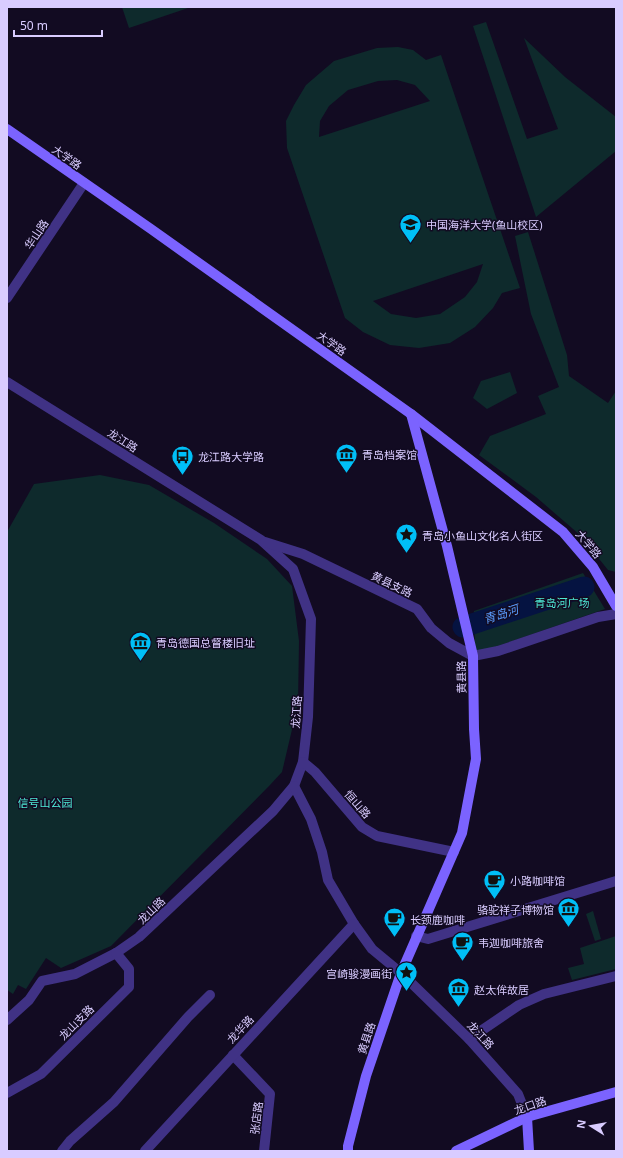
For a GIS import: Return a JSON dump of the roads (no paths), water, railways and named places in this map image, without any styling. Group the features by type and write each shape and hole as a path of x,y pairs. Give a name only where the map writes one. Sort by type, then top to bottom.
{"main road":[{"name":"大学路","path":"7,129 151,229 411,414 563,532 593,568 616,606"},
{"name":"黄县路","path":"348,1151 366,1076 400,973 462,833 476,760 473,656 447,546 411,414"},
{"name":"龙口路","path":"456,1151 528,1117 616,1092"},
{"path":"528,1117 529,1151"}],"street":[{"name":"华山路","path":"7,298 84,183"},
{"name":"龙江路","path":"7,382 261,540 293,570 311,619 308,717 303,762 294,786 311,819 322,852 328,880 354,924 372,948 470,1039 518,1094 528,1117"},
{"name":"黄县支路","path":"261,540 304,554 417,609 431,628 449,643 473,656"},
{"path":"473,656 498,651 598,617 616,614"},
{"name":"恒山路","path":"303,762 315,772 362,827 377,836 454,852"},
{"name":"龙山路","path":"7,1020 29,1000 42,981 74,974 116,953 139,938 273,811 294,786"},
{"path":"416,936 428,939 616,881"},
{"name":"龙华路","path":"145,1151 354,924"},
{"name":"龙山支路","path":"7,1093 41,1074 129,987 129,969 116,953"},
{"path":"470,1039 519,1005 544,994 616,976"},
{"path":"62,1151 70,1141 114,1102 188,1017 210,995"},
{"name":"张店路","path":"233,1055 270,1094 264,1151"}],"waterway":[{"name":"青岛河","path":"463,627 584,587"}],"place":[{"name":"中国海洋大学(鱼山校区)","path":"410,244"},
{"name":"青岛档案馆","path":"346,474"},
{"name":"龙江路大学路","path":"182,476"},
{"name":"青岛小鱼山文化名人街区","path":"407,554"},
{"name":"青岛德国总督楼旧址","path":"141,662"},
{"name":"小路咖啡馆","path":"495,900"},
{"name":"骆驼祥子博物馆","path":"569,928"},
{"name":"长颈鹿咖啡","path":"395,938"},
{"name":"韦迦咖啡旅舍","path":"463,962"},
{"name":"宫崎骏漫画街","path":"407,992"},
{"name":"赵太侔故居","path":"459,1008"}],"park label":[{"name":"青岛河广场","path":"562,602"},
{"name":"信号山公园","path":"45,802"}]}
